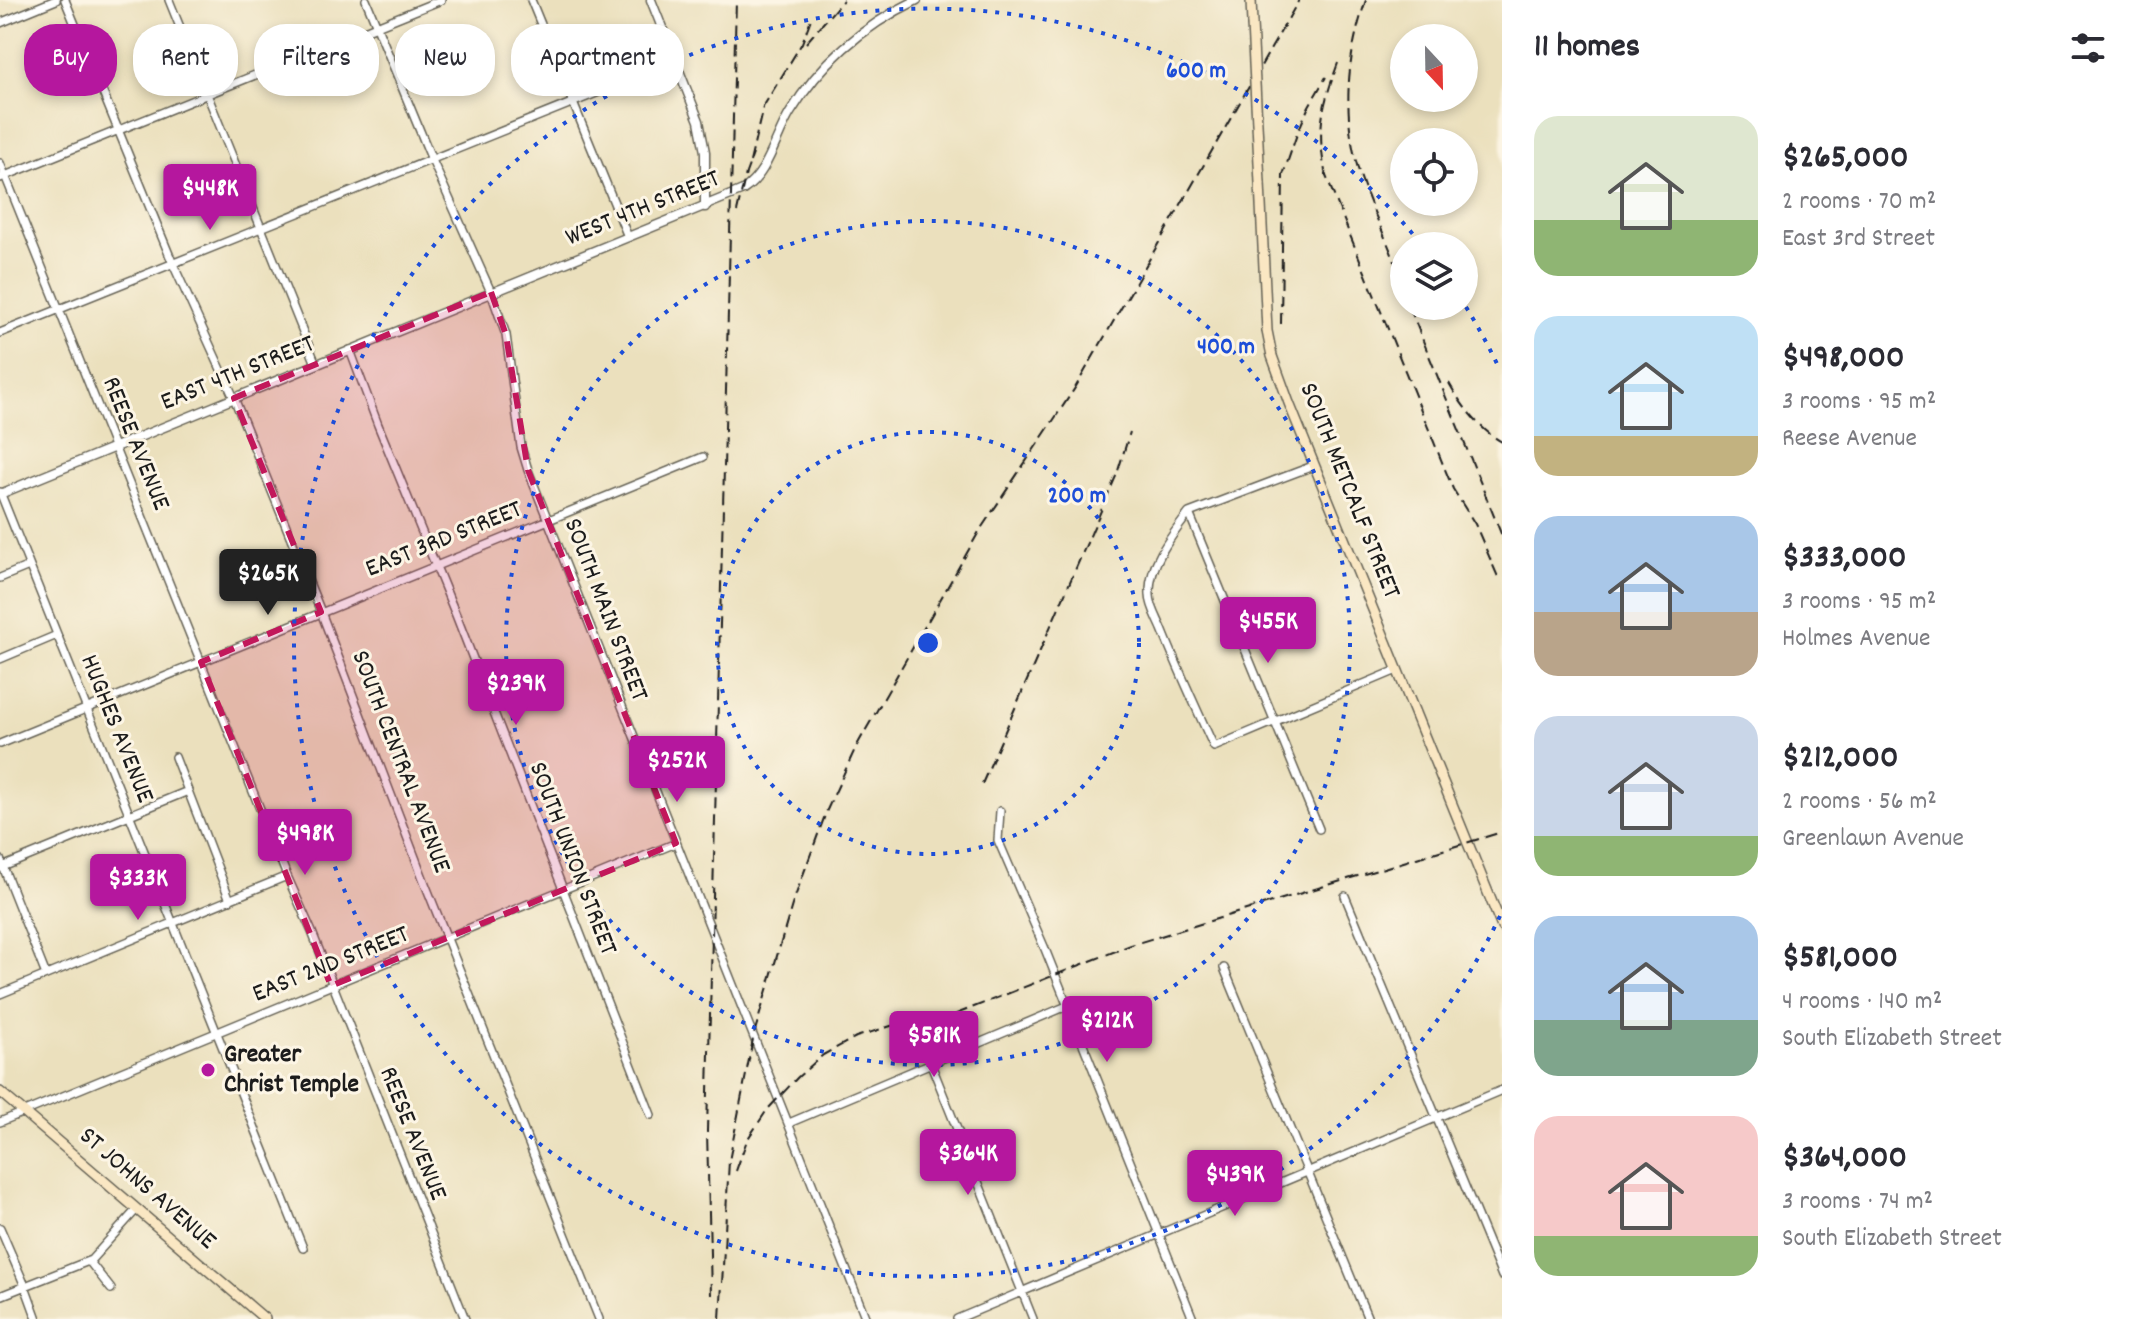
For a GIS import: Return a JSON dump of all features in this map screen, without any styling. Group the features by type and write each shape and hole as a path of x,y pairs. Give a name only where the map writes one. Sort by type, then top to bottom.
{"main road":[{"name":"SOUTH METCALF STREET","path":"1251,0 1264,281 1270,344 1313,466 1502,927"},
{"name":"ST JOHNS AVENUE","path":"0,1092 265,1319"}],"street":[{"path":"0,23 56,0"},
{"name":"SOUTH CENTRAL AVENUE","path":"65,0 321,612 447,939 599,1319"},
{"path":"169,0 179,24"},
{"name":"SOUTH MAIN STREET","path":"366,0 376,24"},
{"path":"379,24 441,0"},
{"path":"531,0 628,237"},
{"path":"651,0 661,24"},
{"name":"WEST 4TH STREET","path":"491,292 743,190 757,179 791,111 817,75 868,28 917,0"},
{"name":"SOUTH MAIN STREET","path":"379,32 491,292 506,335 521,447 528,470 866,1319"},
{"path":"684,81 703,140 705,207"},
{"path":"2,177 202,96"},
{"path":"208,96 316,364"},
{"path":"0,333 587,96"},
{"name":"REESE AVENUE","path":"0,163 2,177 312,932 465,1319"},
{"name":"EAST 4TH STREET","path":"0,493 491,292"},
{"name":"SOUTH UNION STREET","path":"350,350 651,1115"},
{"name":"EAST 3RD STREET","path":"0,744 703,457"},
{"path":"1313,466 1189,513 1157,563 1153,576 1150,596 1160,625 1214,747 1397,670"},
{"name":"HUGHES AVENUE","path":"0,493 303,1248"},
{"path":"1189,513 1319,829"},
{"path":"0,578 29,566"},
{"path":"0,659 57,635"},
{"path":"175,757 230,900"},
{"path":"46,975 1,865 188,791"},
{"path":"1000,811 998,840 1045,949 1193,1319"},
{"name":"EAST 2ND STREET","path":"0,1122 676,843"},
{"path":"0,994 287,876"},
{"path":"1345,896 1502,1276"},
{"path":"1224,968 1368,1319"},
{"path":"789,1123 1067,1006"},
{"path":"931,1064 1033,1319"},
{"path":"957,1319 1502,1090"},
{"path":"0,1296 89,1261 136,1210"},
{"path":"0,1228 37,1319"},
{"path":"89,1261 111,1289"}],"highlighted area":[{"path":"491,292 506,335 528,470 676,843 331,986 201,662 321,612 234,398"}],"railway":[{"path":"711,1295 707,1131 736,0"},
{"path":"806,43 843,0"},
{"path":"720,1319 729,1161 754,1034 792,905 827,810 856,747 980,530 1075,388 1299,0"},
{"path":"1366,0 1353,48 1349,120 1358,168 1390,250"},
{"path":"750,162 763,107 802,43 812,16"},
{"path":"1338,63 1322,118 1321,145 1326,176 1453,489 1475,524 1498,577"},
{"path":"1281,324 1283,175 1309,106 1326,77"},
{"path":"737,212 753,154"},
{"path":"1415,320 1502,536"},
{"path":"1449,383 1472,416 1502,442"},
{"path":"982,784 1117,474 1130,432"},
{"path":"736,1171 747,1140 767,1110 823,1055 856,1037 891,1026 946,1018 1131,945 1502,832"}],"place":[{"name":"Greater Christ Temple","path":"208,1070"}]}
